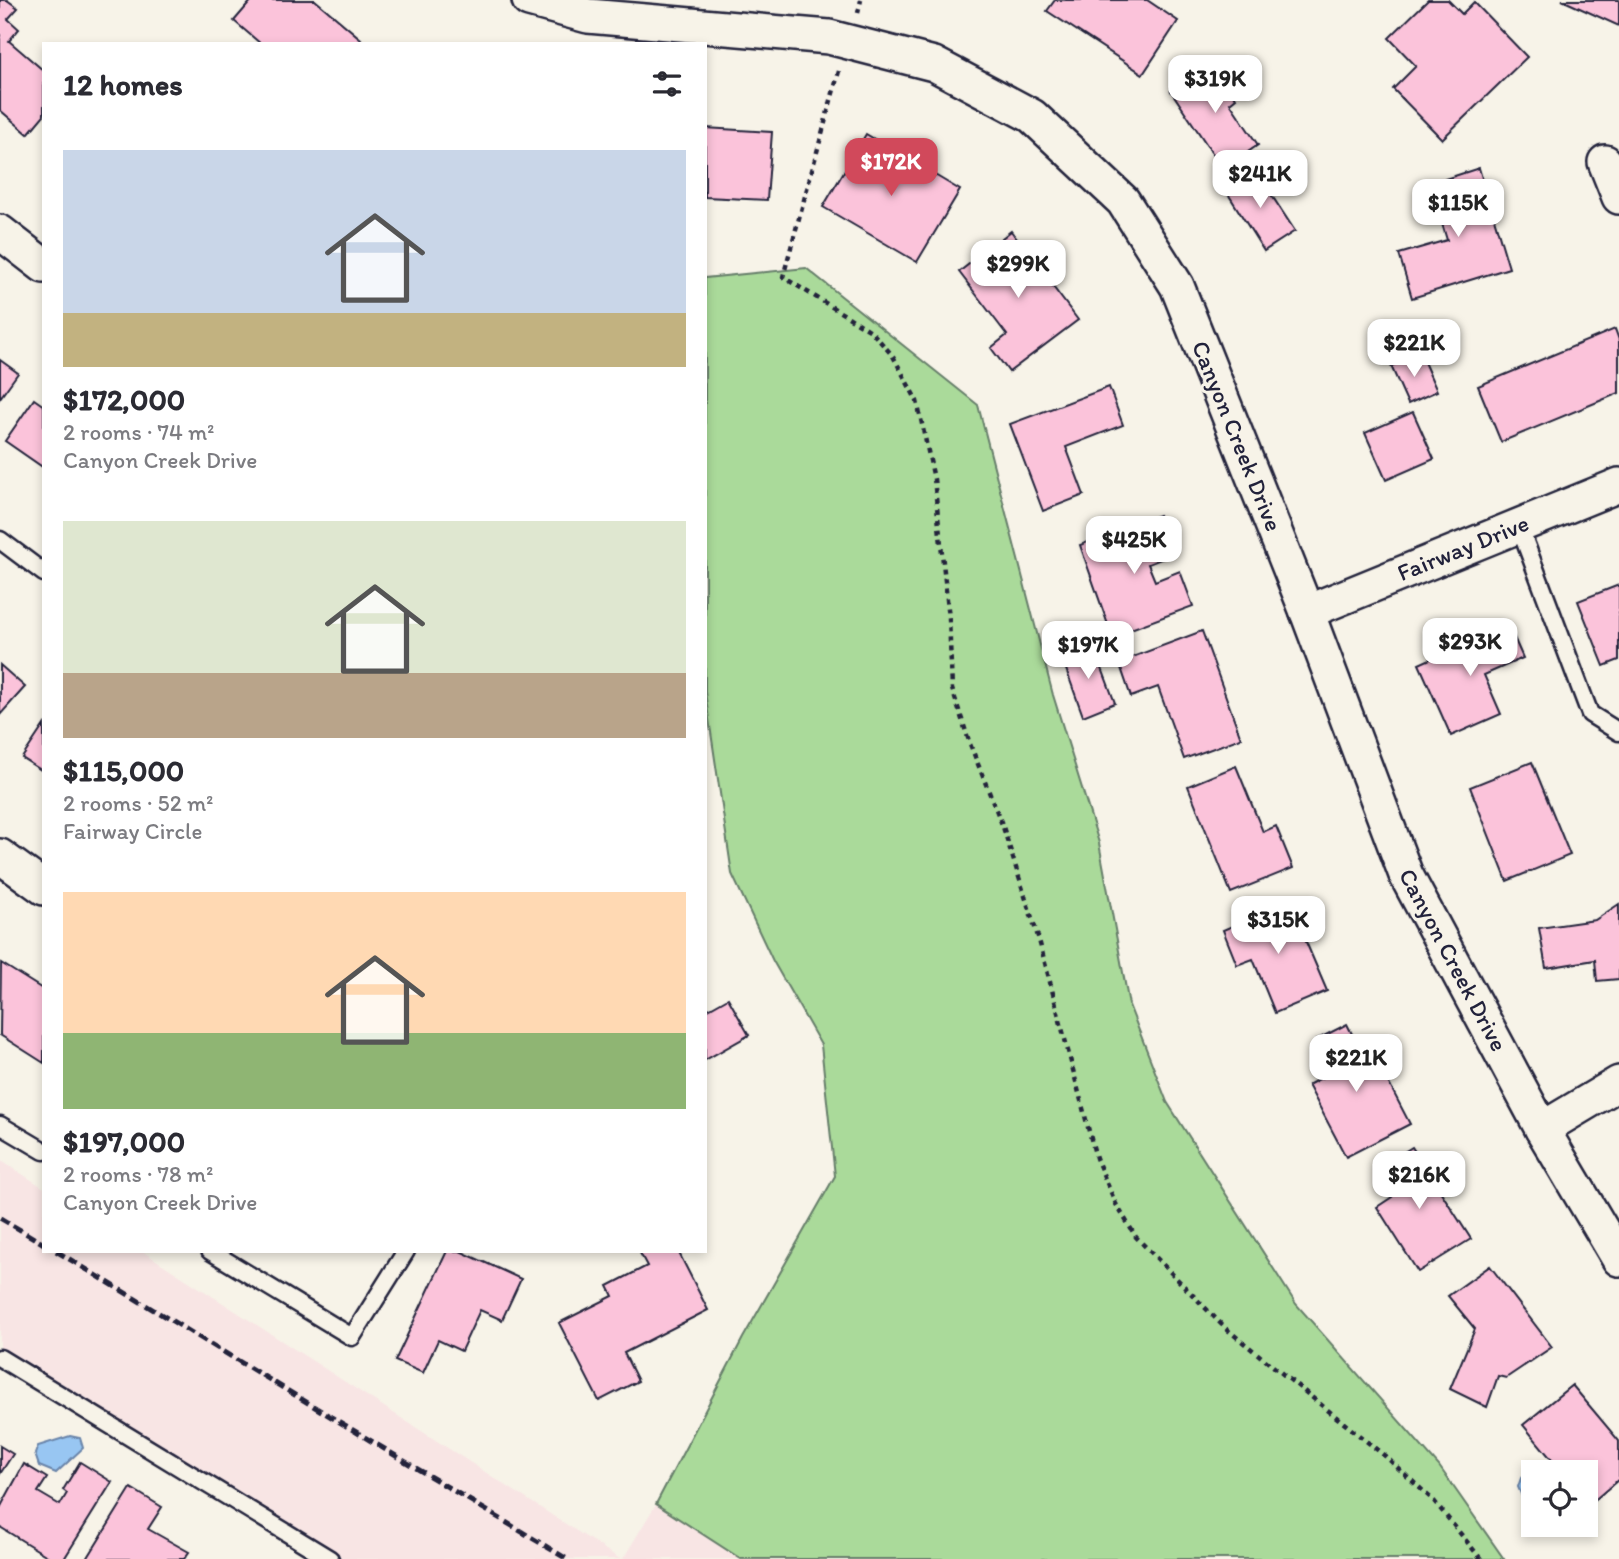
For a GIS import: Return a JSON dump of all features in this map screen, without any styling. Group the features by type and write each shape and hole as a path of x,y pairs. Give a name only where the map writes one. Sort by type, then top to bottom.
{"street":[{"name":"Canyon Creek Drive","path":"528,0 588,16 829,37 934,64 1032,116 1123,201 1177,286 1307,612 1406,875 1542,1129 1619,1259"},
{"path":"1605,162 1619,197"},
{"path":"0,232 42,264"},
{"name":"Fairway Drive","path":"1307,612 1619,485"},
{"path":"0,856 42,887"},
{"path":"1542,1129 1619,1083"}],"lane":[{"path":"1519,526 1590,714 1619,732"},
{"path":"0,540 42,572"},
{"path":"0,1125 42,1150"},
{"path":"213,1253 352,1337 405,1253"},
{"path":"0,1358 330,1559"}],"path":[{"path":"861,0 783,277 871,331 894,356 917,401 934,479 949,618 952,689 970,744 1003,827 1039,940 1096,1158 1116,1204 1136,1237 1224,1327 1385,1456 1434,1501 1481,1559"}],"shaded area":[{"path":"0,1160 42,1187 42,1253 145,1253 620,1559 344,1559 0,1352"},
{"path":"656,1504 741,1559 623,1559"}],"green space":[{"path":"806,268 978,405 1053,695 1099,843 1129,1005 1167,1102 1296,1304 1439,1466 1504,1559 741,1559 656,1504 743,1338 835,1176 821,1045 773,961 732,874 707,705 707,278"}],"water":[{"path":"70,1436 80,1438 83,1448 56,1473 39,1466 35,1454 38,1446"}],"building":[{"path":"0,0 7,0 18,8 8,19 19,29 9,41 42,69 42,117 28,134 0,110"},
{"path":"252,0 315,0 361,39 359,42 259,42 234,21"},
{"path":"1055,0 1147,0 1178,21 1143,74 1047,11"},
{"path":"1428,0 1448,0 1462,14 1474,2 1527,57 1442,139 1393,89 1416,66 1389,38"},
{"path":"1562,0 1619,0 1619,26"},
{"path":"1212,62 1236,98 1230,103 1258,145 1223,169 1171,91"},
{"path":"707,128 772,132 767,200 707,197"},
{"path":"866,134 960,190 917,262 823,207"},
{"path":"1479,168 1509,268 1412,298 1399,254 1447,240 1430,184"},
{"path":"1255,170 1295,231 1264,251 1225,189"},
{"path":"1011,231 1078,320 1009,372 991,348 1007,335 959,272"},
{"path":"1615,329 1619,340 1619,393 1501,442 1478,386"},
{"path":"1420,353 1437,391 1408,404 1391,366"},
{"path":"0,360 18,373 0,398"},
{"path":"1109,387 1123,425 1066,447 1084,495 1043,511 1010,424"},
{"path":"34,399 42,405 42,467 5,441"},
{"path":"1413,412 1434,459 1386,480 1365,433"},
{"path":"1159,515 1171,555 1148,564 1155,581 1180,571 1193,606 1112,636 1080,545"},
{"path":"1619,585 1619,660 1604,666 1578,601"},
{"path":"1508,624 1523,658 1484,675 1501,714 1451,736 1419,664"},
{"path":"1202,631 1241,738 1184,759 1158,687 1131,697 1119,662"},
{"path":"1094,647 1115,703 1083,716 1062,658"},
{"path":"0,665 25,687 0,715"},
{"path":"42,728 42,771 22,758"},
{"path":"1532,762 1570,855 1507,881 1470,787"},
{"path":"1236,766 1263,832 1276,826 1293,868 1231,893 1188,786"},
{"path":"1289,902 1327,991 1275,1013 1253,959 1237,965 1223,930"},
{"path":"1619,904 1619,979 1597,981 1595,960 1546,968 1539,928 1595,920"},
{"path":"1,963 42,989 42,1062 0,1035"},
{"path":"728,998 749,1035 707,1059 707,1010"},
{"path":"1347,1024 1363,1056 1372,1051 1410,1124 1346,1157 1308,1085 1332,1072 1316,1040"},
{"path":"1412,1147 1471,1239 1418,1272 1377,1207 1392,1197 1375,1170"},
{"path":"446,1253 464,1253 521,1279 502,1320 480,1310 461,1351 438,1340 423,1373 395,1361"},
{"path":"640,1253 679,1253 708,1310 624,1353 638,1381 599,1401 559,1323 613,1296 608,1286 647,1266"},
{"path":"1490,1266 1552,1347 1506,1378 1498,1376 1487,1407 1450,1389 1475,1329 1448,1296"},
{"path":"1572,1385 1619,1441 1619,1479 1598,1497 1598,1460 1552,1460 1523,1425"},
{"path":"0,1446 13,1454 0,1474"},
{"path":"80,1462 112,1482 64,1559 52,1559 0,1527 0,1508 24,1464 47,1478 38,1492 60,1505 67,1493 63,1490"},
{"path":"131,1488 162,1507 148,1529 189,1552 184,1559 87,1559"}],"railway":[{"path":"0,1218 42,1243"},
{"path":"59,1253 567,1559"}]}
